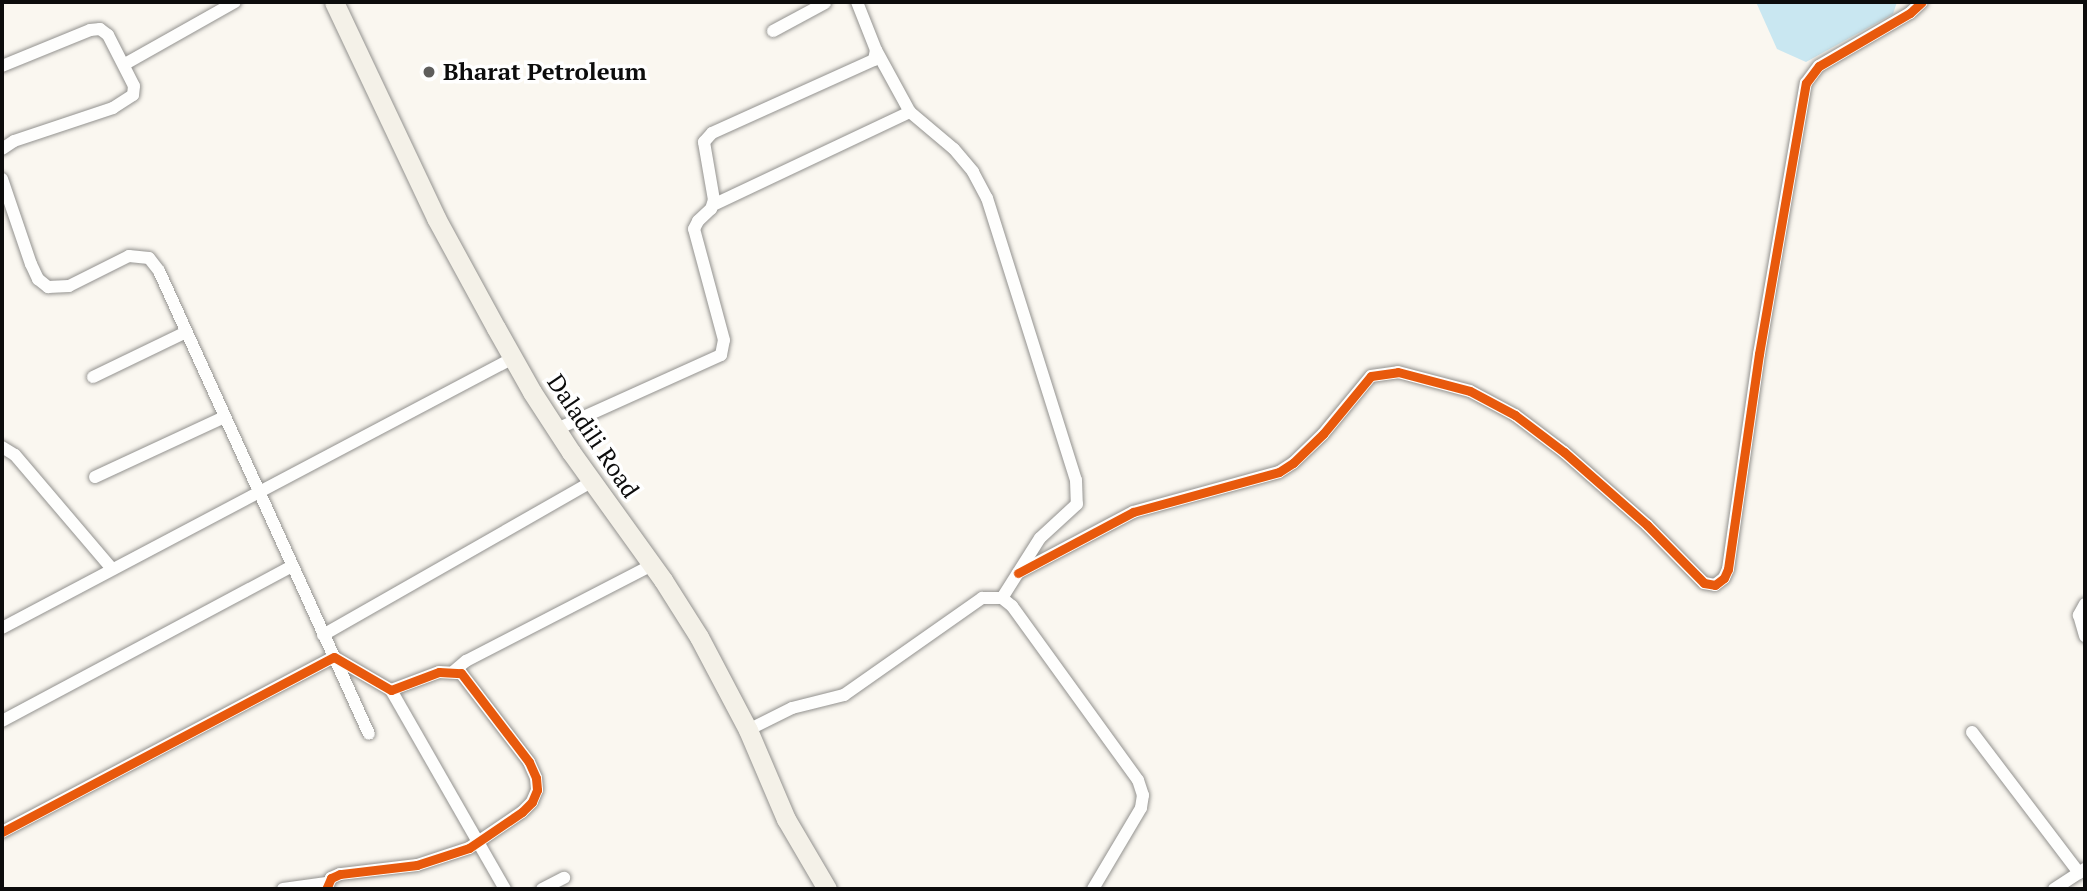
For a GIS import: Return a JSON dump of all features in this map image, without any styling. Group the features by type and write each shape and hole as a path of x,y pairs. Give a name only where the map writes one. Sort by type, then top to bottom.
{"main road":[{"name":"Daladili Road","path":"334,2 436,218 513,358 557,429 699,637 748,730 786,820 828,889"}],"street":[{"path":"125,64 234,2"},
{"path":"773,31 829,2"},
{"path":"857,2 876,50 910,113 954,149 973,172 987,198 1076,480 1077,504 1040,538 1002,598"},
{"path":"1018,573 1133,512 1279,472 1293,463 1323,434 1371,376 1398,372 1470,391 1515,415 1564,452 1637,516 1704,583 1715,585 1724,578 1728,569 1759,354 1806,83 1819,66 1910,13 1922,2"},
{"path":"2,66 90,30 100,30 108,35 134,86 133,95 125,102 14,141 2,149"},
{"path":"713,205 714,194 704,148 707,136 869,64 874,60 876,50"},
{"path":"557,429 721,355 724,340 694,229 713,205 910,113"},
{"path":"2,179 38,279 48,287 57,288 129,256 149,258 159,271 369,734"},
{"path":"93,377 186,332"},
{"path":"2,628 513,358"},
{"path":"95,477 224,417"},
{"path":"2,447 15,454 112,569"},
{"path":"323,635 593,481"},
{"path":"391,690 439,673 454,671 466,661 652,565"},
{"path":"2,721 292,566"},
{"path":"748,730 792,708 844,695 982,598 1002,598 1012,606 1139,780 1143,795 1141,808 1093,889"},
{"path":"2085,604 2079,615 2085,636"},
{"path":"334,657 391,690 505,889"},
{"path":"2,832 334,657"},
{"path":"283,889 326,886 340,874 437,861 477,843 522,813 537,790 537,778 523,754 466,679 454,671"},
{"path":"1972,732 2082,871 2054,889"},
{"path":"542,889 564,878"}],"water":[{"path":"1756,2 1897,2 1893,14 1806,62 1777,49"}],"cycle path":[{"path":"1018,573 1133,512 1279,472 1293,463 1323,434 1371,376 1398,372 1470,391 1515,415 1564,452 1647,525 1704,583 1715,585 1724,578 1728,569 1759,354 1806,83 1819,66 1910,13 1922,2"},
{"path":"2,832 334,657 391,690 439,672 461,673 529,762 536,778 537,790 532,802 522,812 469,848 417,865 340,874 331,878 326,889"}],"place":[{"name":"Bharat Petroleum","path":"429,72"}]}
